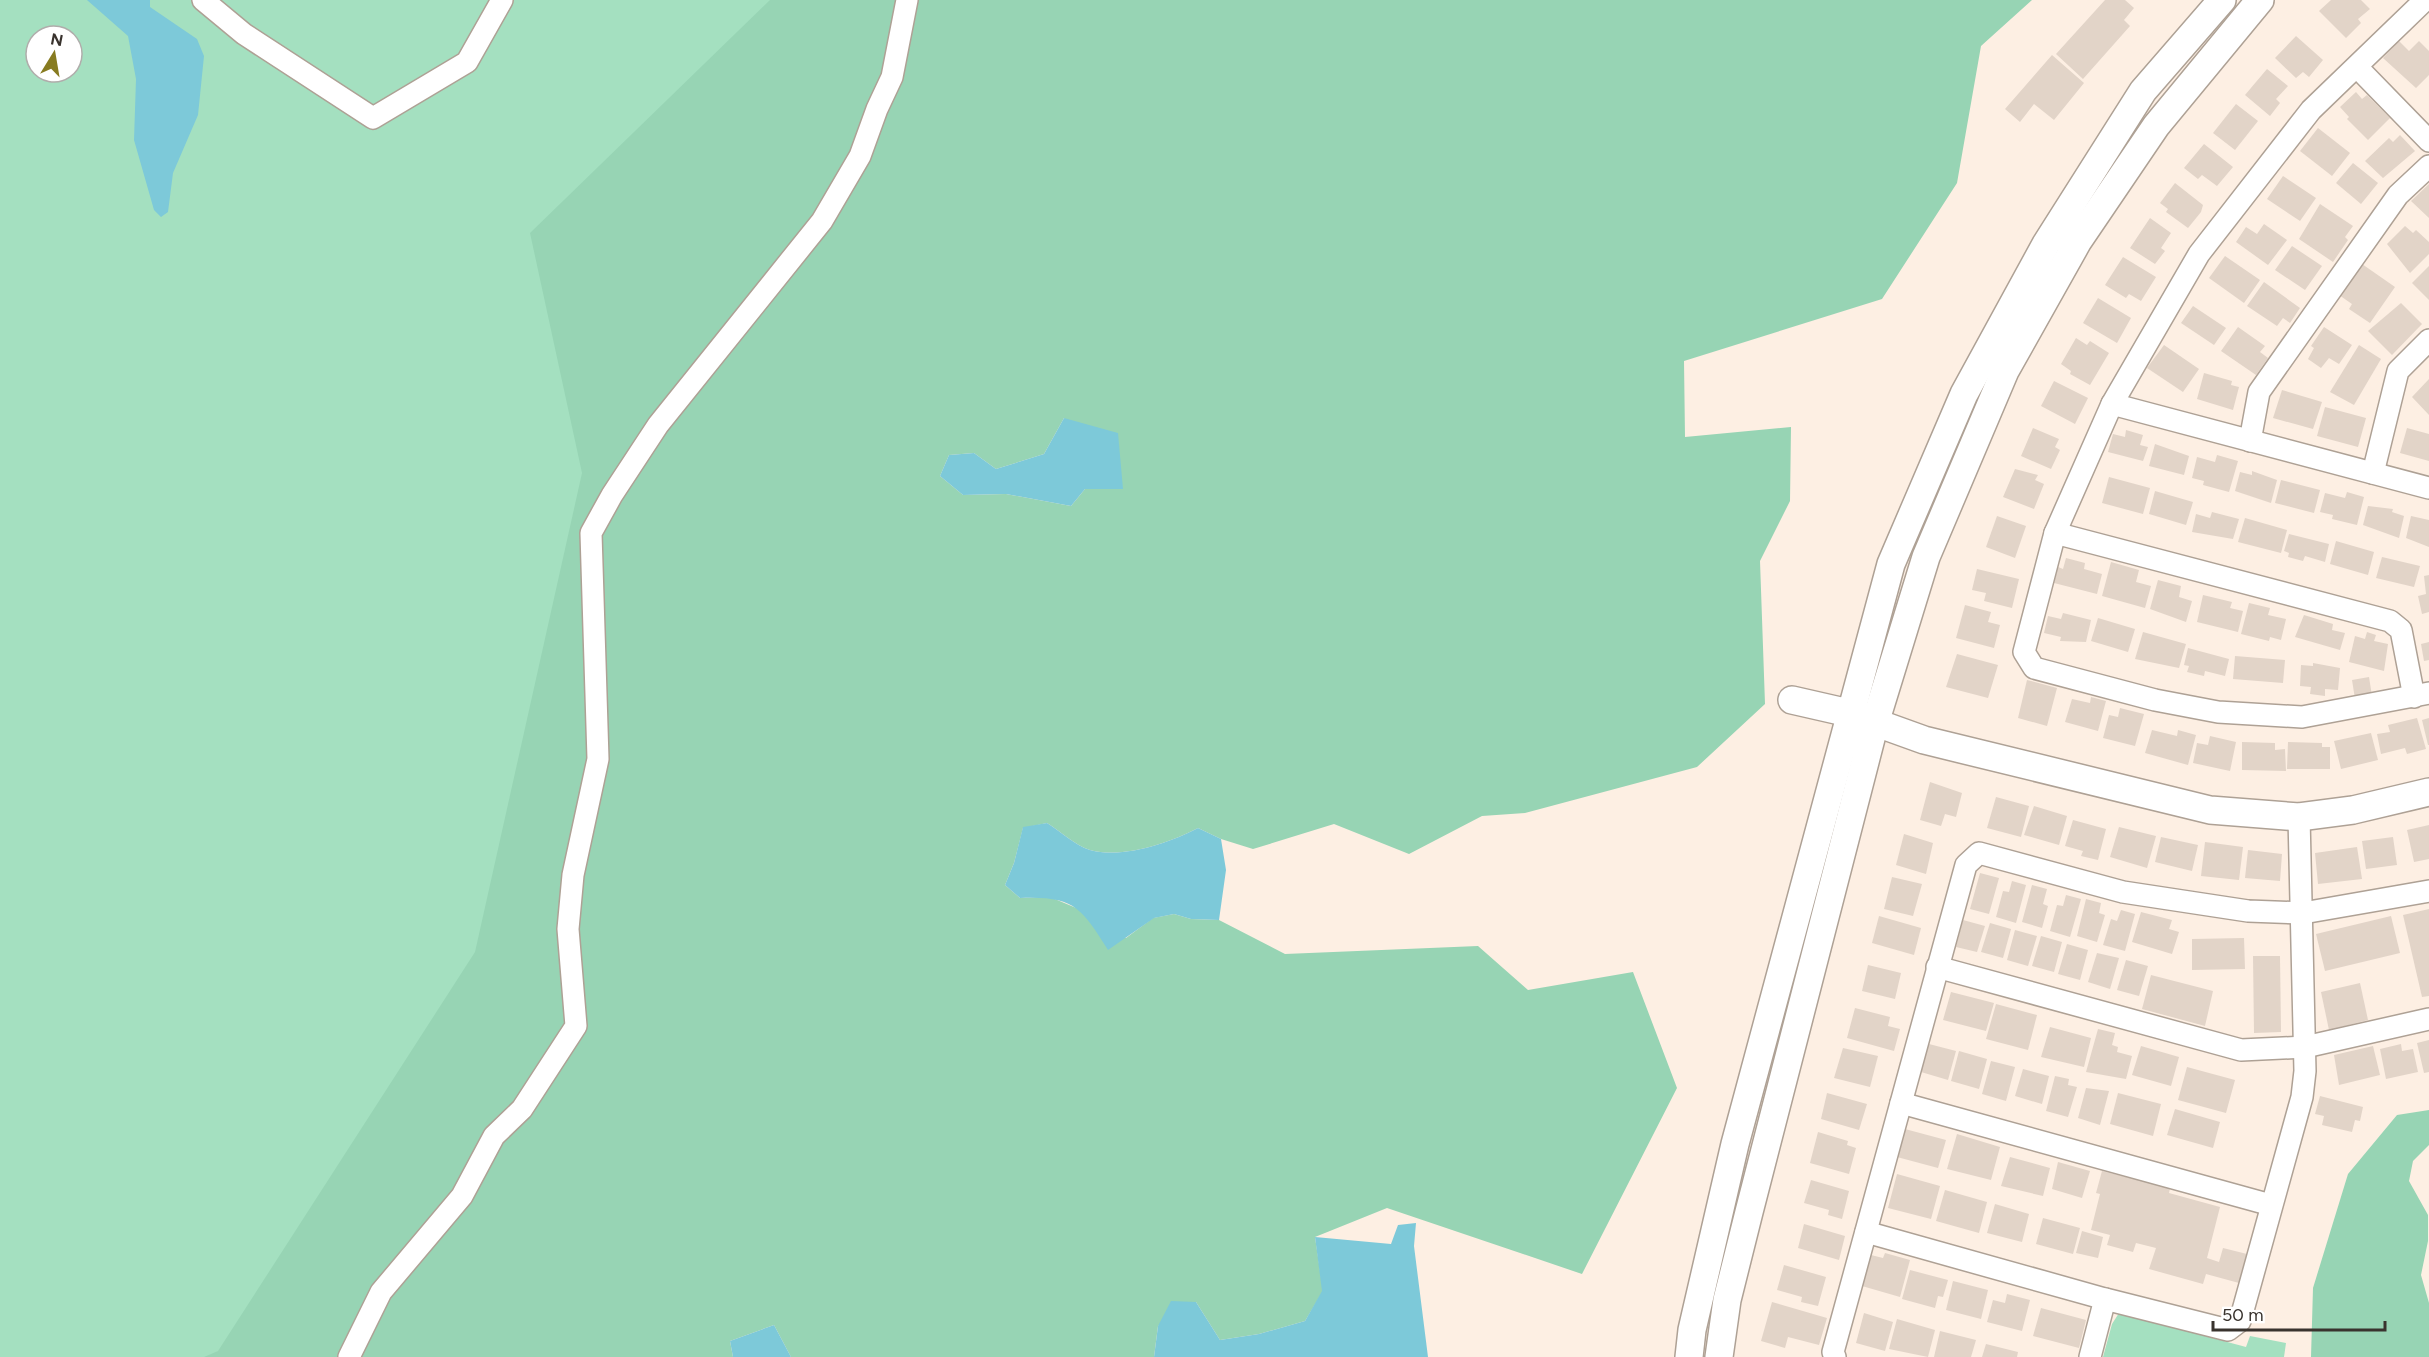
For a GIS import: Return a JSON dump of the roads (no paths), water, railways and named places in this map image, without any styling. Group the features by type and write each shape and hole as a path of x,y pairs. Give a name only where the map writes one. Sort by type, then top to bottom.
{"street":[{"path":"203,0 244,34 373,118 467,62 502,0"},
{"path":"349,1357 381,1292 462,1196 494,1136 522,1109 576,1026 568,929 573,875 598,759 591,533 612,495 658,426 822,221 860,156 877,109 892,77 907,0"},
{"path":"1689,1357 1692,1330 1735,1144 1849,713 1891,564 1964,394 2046,244 2143,91 2222,0"},
{"path":"1719,1357 1727,1300 1875,723 1926,557 2006,371 2078,241 2149,135 2260,0"},
{"path":"2055,533 2390,621 2401,630 2422,695 2302,717 2218,712 2155,700 2034,668 2024,652 2055,533 2112,404 2199,254 2312,110 2425,0"},
{"path":"2357,67 2429,141"},
{"path":"2250,441 2259,392 2398,195 2429,166"},
{"path":"2373,473 2398,371 2429,340"},
{"path":"2112,404 2429,488"},
{"path":"1792,699 1849,713 1924,740 2210,810 2299,817 2353,810 2429,792"},
{"path":"1866,1232 2105,1299 2228,1330 2240,1321 2302,1097 2305,1047 2299,817"},
{"path":"1835,1357 1833,1352 1965,865 1979,853 2123,892 2248,911 2303,913 2429,891"},
{"path":"1936,967 2241,1050 2305,1047 2429,1018"},
{"path":"1901,1103 2271,1205"},
{"path":"2090,1357 2105,1299"}],"water":[{"path":"87,0 150,0 150,7 197,39 204,56 198,115 173,173 168,212 161,217 154,210 134,140 136,79 128,36"},
{"path":"1064,418 1118,433 1123,489 1085,489 1071,506 1006,494 963,495 940,476 949,455 974,453 996,469 1044,454"},
{"path":"1047,823 1079,845 1103,852 1146,848 1198,828 1221,839 1226,870 1219,920 1191,919 1174,914 1154,918 1108,950 1083,914 1074,907 1053,899 1020,898 1005,885 1014,863 1023,827"},
{"path":"1416,1223 1414,1246 1428,1357 1154,1357 1158,1326 1171,1301 1196,1302 1220,1340 1259,1334 1305,1321 1322,1291 1315,1237 1391,1244 1398,1225"},
{"path":"774,1325 791,1357 733,1357 730,1341"}]}
